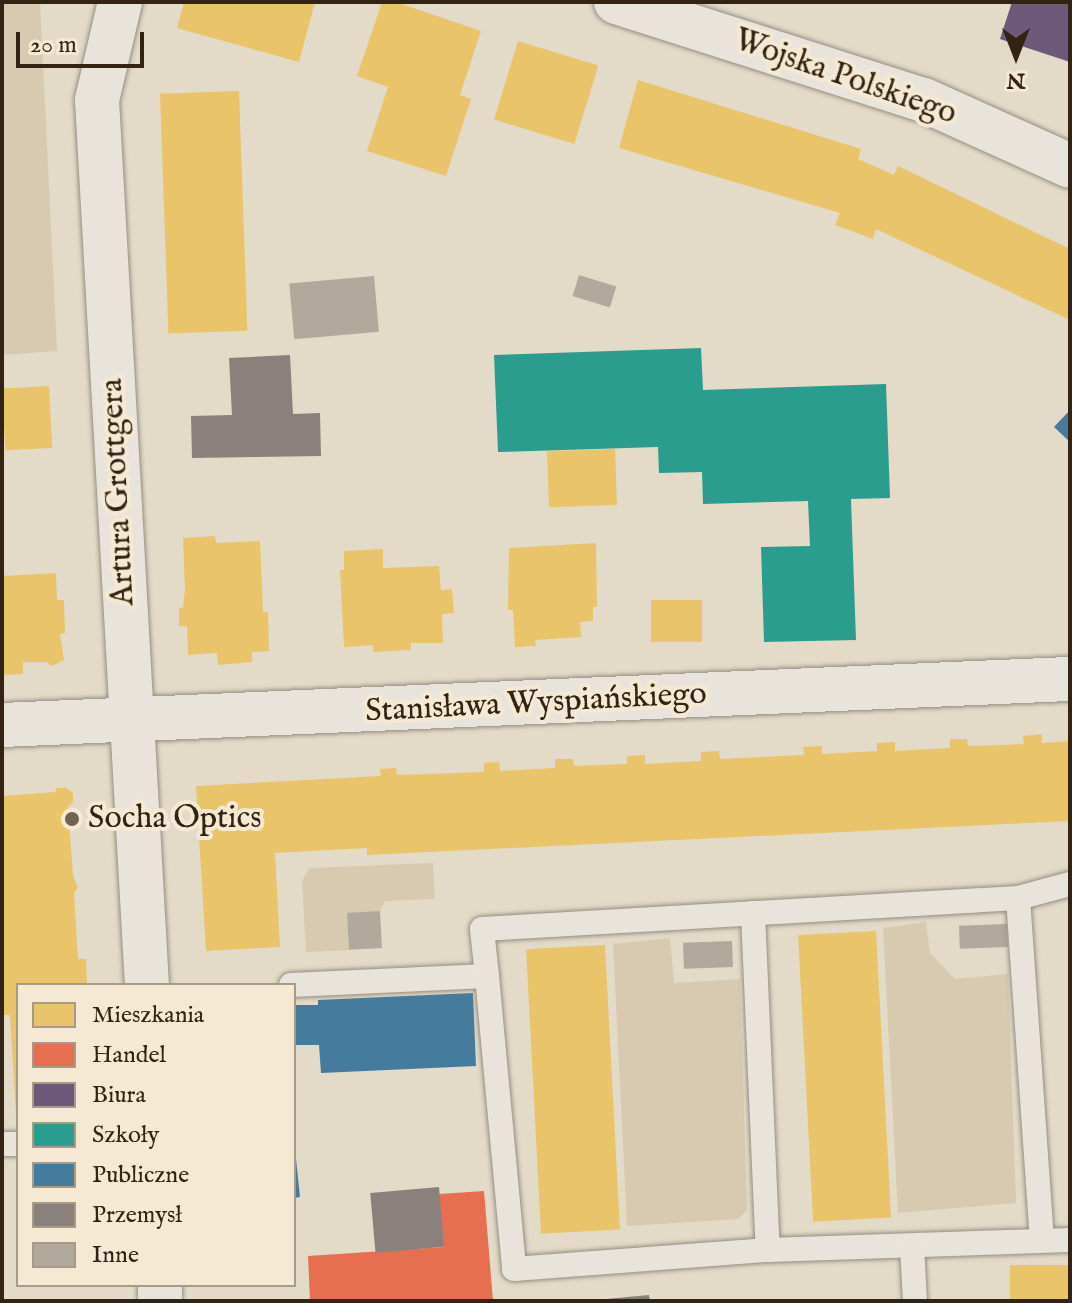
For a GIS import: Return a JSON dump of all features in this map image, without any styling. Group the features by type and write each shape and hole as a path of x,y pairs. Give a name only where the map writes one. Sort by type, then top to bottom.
{"street":[{"name":"Artura Grottgera","path":"120,2 97,100 147,983"},
{"name":"Wojska Polskiego","path":"616,2 924,100 1070,166"},
{"name":"Stanisława Wyspiańskiego","path":"2,725 434,709 1070,679"}],"lane":[{"path":"1070,884 1018,898 482,929 514,1269 768,1250 1070,1240"},
{"path":"1018,898 1042,1239"},
{"path":"753,913 768,1250"},
{"path":"296,985 487,976"},
{"path":"912,1246 915,1301"}],"shaded area":[{"path":"2,2 40,2 57,351 2,355"},
{"path":"433,863 435,899 385,901 380,911 348,913 349,950 306,952 302,881 309,868"},
{"path":"926,922 930,953 955,979 1008,974 1016,1203 898,1213 883,928"},
{"path":"670,938 674,983 740,979 747,1210 738,1219 627,1226 613,944"}],"building: Mieszkania":[{"path":"184,2 315,2 299,62 177,28"},
{"path":"382,2 396,2 481,31 460,95 471,99 446,176 367,151 388,87 357,76"},
{"path":"518,41 598,66 574,144 494,119"},
{"path":"638,80 861,149 858,159 894,175 898,166 1070,249 1070,320 876,229 873,239 835,225 840,213 619,148"},
{"path":"239,91 247,331 168,334 160,94"},
{"path":"49,386 52,448 5,450 2,388"},
{"path":"615,449 617,505 549,507 547,451"},
{"path":"215,536 216,543 260,541 263,612 268,612 269,651 252,652 252,662 218,665 217,653 188,655 187,626 179,626 179,608 183,608 185,589 183,538"},
{"path":"596,543 597,607 593,607 593,621 580,622 581,637 535,640 536,646 515,647 513,610 508,610 509,548"},
{"path":"383,549 383,568 439,566 441,590 452,589 454,613 442,614 443,643 411,643 411,650 373,652 373,645 344,647 340,570 344,570 344,551"},
{"path":"56,573 57,600 64,600 65,633 60,634 64,660 52,666 47,662 23,662 23,674 2,675 2,576"},
{"path":"651,600 702,600 702,642 651,642"},
{"path":"1042,734 1042,743 1070,741 1070,821 367,855 367,848 275,853 280,947 206,951 196,786 381,776 380,769 396,768 397,775 484,772 484,763 499,762 500,771 555,768 555,759 573,759 574,766 627,764 627,756 645,755 645,764 701,761 701,752 719,751 720,759 804,755 803,747 822,746 822,754 877,751 877,743 895,742 895,751 950,748 950,739 967,739 968,746 1024,744 1023,736"},
{"path":"57,788 66,788 73,793 73,802 68,807 73,875 78,888 74,893 78,959 86,959 87,983 16,983 16,1114 10,1015 2,1015 2,796 55,792"},
{"path":"876,931 891,1218 813,1222 798,935"},
{"path":"605,945 620,1230 541,1234 526,949"},
{"path":"1010,1265 1070,1265 1070,1301 1010,1301"}],"building: Handel":[{"path":"484,1191 493,1301 310,1301 308,1256 444,1247 439,1194"}],"building: Biura":[{"path":"1012,2 1070,2 1070,62 1000,39"}],"building: Szkoły":[{"path":"701,348 703,390 886,384 890,498 851,499 856,640 764,642 761,547 810,546 808,501 703,504 702,472 659,473 658,447 498,452 494,355"}],"building: Publiczne":[{"path":"1070,410 1070,442 1054,427"},
{"path":"473,993 476,1066 321,1073 319,1045 296,1045 296,1005 318,1005 318,1000"},
{"path":"296,1159 300,1197 296,1198"}],"building: Przemysł":[{"path":"290,355 293,414 320,413 321,456 192,458 191,416 232,415 229,358"},
{"path":"439,1187 444,1247 375,1253 370,1193"},
{"path":"649,1295 650,1301 606,1301 606,1299"}],"building: Inne":[{"path":"579,275 616,286 610,307 573,296"},
{"path":"374,276 379,332 294,339 289,283"},
{"path":"380,911 382,948 349,950 347,913"},
{"path":"1007,924 1008,947 960,949 959,926"},
{"path":"732,941 733,967 684,969 683,943"}],"place":[{"name":"Socha Optics","path":"72,819"}]}
